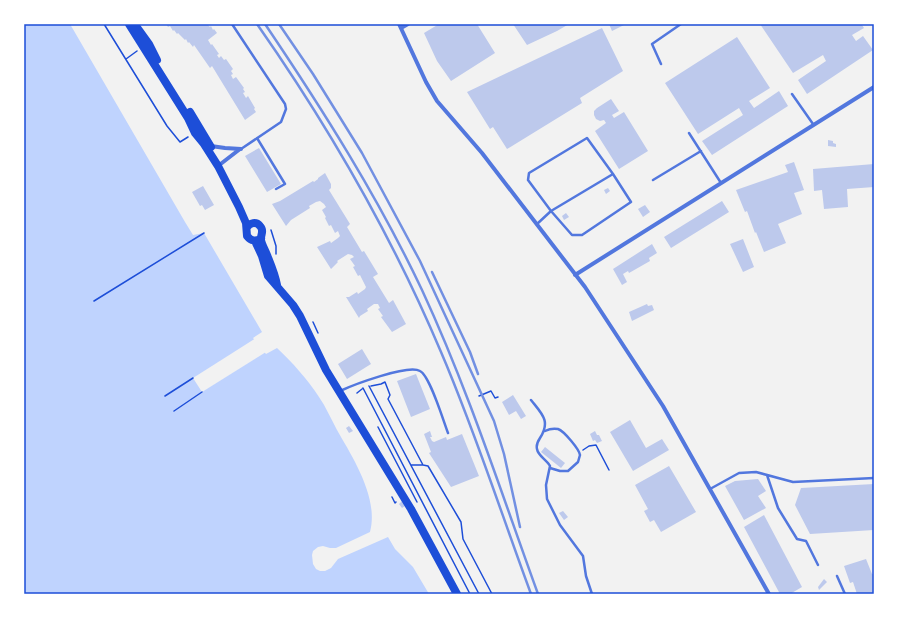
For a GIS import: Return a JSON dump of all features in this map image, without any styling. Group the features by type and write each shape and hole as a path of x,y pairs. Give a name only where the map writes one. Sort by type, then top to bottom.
{"main road":[{"path":"129,24 188,118 194,133 219,165"},
{"path":"134,24 149,44 211,146 239,207 249,225 246,233 247,236 252,240 258,239 263,234 262,228 258,224 249,225"},
{"path":"258,239 261,242 274,273 278,287 300,316 326,370 411,509 457,594"}],"street":[{"path":"408,24 400,26 426,82 437,101 482,153 575,275 663,406 769,594"},
{"path":"575,275 722,184 874,87"},
{"path":"211,146 241,149"},
{"path":"219,165 241,149"}],"lane":[{"path":"232,24 285,104 286,109 281,122 241,149"},
{"path":"661,64 652,44 682,24"},
{"path":"792,94 814,125"},
{"path":"689,133 722,184"},
{"path":"257,138 285,184 276,189"},
{"path":"587,138 631,202 582,235 572,235 551,212 528,180 529,173 587,138"},
{"path":"653,180 700,150"},
{"path":"536,224 551,212 613,174"},
{"path":"339,391 360,382 388,374 411,369 420,371 424,374 430,386 448,433"},
{"path":"531,400 544,418 546,426 545,431 537,443 537,450 548,463 550,468 546,485 547,500 560,525 583,556 586,576 592,594"},
{"path":"545,431 553,429 560,430 580,452 578,462 571,470 564,472 550,468"},
{"path":"710,489 739,473 756,472 793,482 874,478"},
{"path":"767,475 778,508 797,540 806,541 818,565"},
{"path":"837,576 844,594"}],"path":[{"path":"104,24 167,126 180,142"},
{"path":"270,227 276,246 275,258"},
{"path":"94,301 204,233"},
{"path":"312,321 319,336"},
{"path":"165,396 194,378"},
{"path":"357,393 367,385 373,386 385,382 390,395 388,399 423,465"},
{"path":"369,386 479,594"},
{"path":"363,388 470,594"},
{"path":"479,396 491,391 495,398 498,397"},
{"path":"174,411 202,392"},
{"path":"580,452 589,446 596,445 609,470"},
{"path":"411,465 428,466 461,522 463,539 492,594"},
{"path":"392,497 395,503 397,502"}],"water":[{"path":"24,24 70,24 193,235 204,233 262,332 253,338 266,354 277,348 300,371 322,401 357,466 368,492 371,506 372,519 370,532 336,548 323,546 318,547 313,551 312,555 313,564 316,569 325,571 331,568 338,559 388,537 395,549 413,567 429,594 24,594"}],"pier":[{"path":"256,338 266,352 202,392 193,378"}],"building":[{"path":"166,24 207,24 210,27 211,26 217,33 208,40 219,54 217,55 219,58 221,56 224,60 226,59 233,69 231,71 233,74 231,75 233,79 236,77 244,88 243,89 245,92 243,93 246,98 248,96 256,112 245,120 212,66 210,68 194,45 193,47 186,39 185,40 178,33 177,34 174,30 173,31 170,26 168,27"},
{"path":"439,24 477,24 495,53 451,81 437,61 424,33"},
{"path":"513,24 569,24 527,45"},
{"path":"609,24 626,24 612,31"},
{"path":"760,24 864,24 862,25 864,28 852,35 856,41 863,36 873,50 807,94 798,80 826,61 823,55 793,73"},
{"path":"602,28 623,71 580,98 582,103 507,149 493,127 490,129 467,92"},
{"path":"737,37 770,88 749,101 754,108 779,91 788,106 712,155 702,141 743,115 739,108 698,134 665,83"},
{"path":"611,99 619,111 612,115 614,118 624,112 648,151 619,169 595,131 606,123 604,120 600,121 596,119 594,111"},
{"path":"828,140 833,141 833,143 836,144 836,147 828,146"},
{"path":"259,148 281,184 267,192 245,156"},
{"path":"794,162 804,190 794,193 802,214 778,224 786,243 764,252 747,211 745,212 736,190 788,172 785,165"},
{"path":"874,164 874,187 847,189 848,207 824,209 822,190 814,191 813,169"},
{"path":"325,173 331,184 331,188 329,190 350,224 347,227 362,252 364,251 378,274 373,277 389,303 393,300 406,324 392,332 381,317 383,316 378,309 380,308 378,304 374,304 367,309 368,311 359,318 346,297 349,297 357,292 358,294 366,287 360,275 358,276 353,267 355,266 350,259 354,257 348,254 337,261 338,262 331,269 317,247 330,241 331,243 340,236 338,231 335,233 331,225 329,226 325,218 326,217 322,210 326,207 324,204 320,201 309,206 310,208 291,220 286,226 272,204 280,201 313,181 314,182"},
{"path":"203,186 214,205 205,210 202,205 200,206 192,192"},
{"path":"608,188 610,191 606,194 604,190"},
{"path":"722,201 729,212 671,248 664,237"},
{"path":"645,205 650,212 643,217 638,209"},
{"path":"566,213 569,217 564,220 562,216"},
{"path":"743,239 754,267 743,272 730,244"},
{"path":"652,244 657,253 649,258 650,261 629,273 628,271 623,274 627,282 622,285 613,269"},
{"path":"647,304 648,306 652,305 654,310 632,321 629,312"},
{"path":"362,349 371,364 347,379 338,364"},
{"path":"416,374 430,409 411,417 397,381"},
{"path":"513,395 526,416 521,419 516,411 509,415 502,402"},
{"path":"630,420 646,448 662,439 669,450 633,471 610,432"},
{"path":"349,426 353,431 349,433 346,428"},
{"path":"430,431 432,437 430,437 434,442 446,437 447,440 462,434 479,476 451,487 429,453 431,452 424,434"},
{"path":"595,431 602,441 597,443 595,440 593,441 590,434"},
{"path":"545,447 565,463 561,468 541,452"},
{"path":"669,466 696,512 661,532 654,520 650,522 644,511 648,509 635,485"},
{"path":"758,479 766,491 758,496 766,508 744,520 725,486 735,481"},
{"path":"874,484 874,530 810,534 795,505 801,488"},
{"path":"402,501 405,506 402,508 399,504"},
{"path":"563,511 568,517 564,520 559,513"},
{"path":"764,515 802,587 790,594 780,594 744,527"},
{"path":"866,559 872,574 874,574 874,594 857,594 853,582 850,583 844,566"},
{"path":"824,579 827,582 819,590 818,587"}],"railway":[{"path":"257,24 284,63 334,142 358,183 402,266 441,352 477,442 531,594"},
{"path":"265,24 349,154 387,221 422,290 439,327 469,403 538,594"},
{"path":"279,24 313,74 362,153 420,261 494,421 504,454 520,527"},
{"path":"432,272 470,352 478,374"}]}
